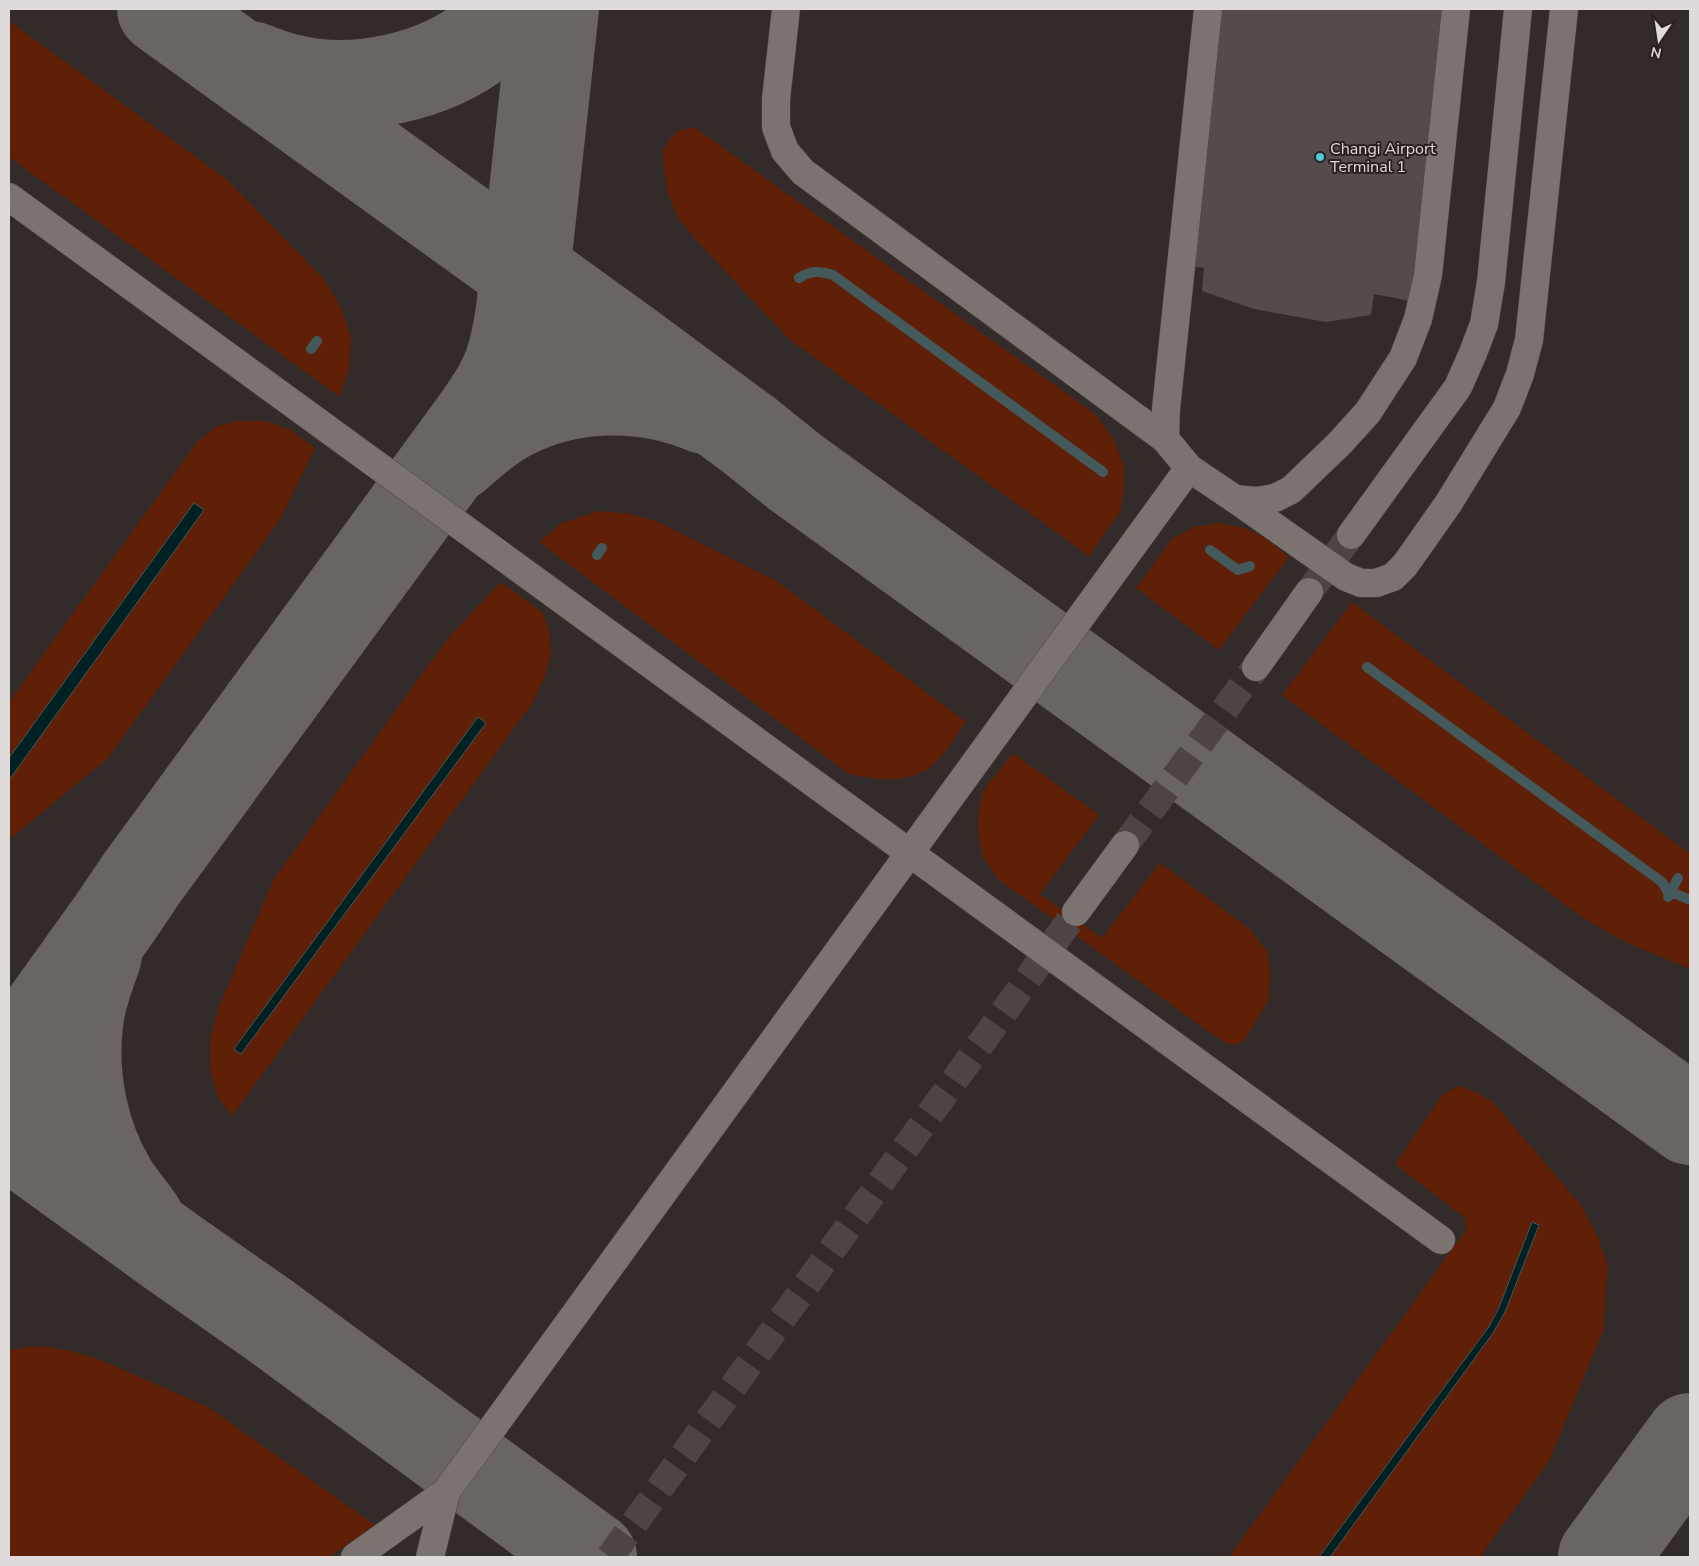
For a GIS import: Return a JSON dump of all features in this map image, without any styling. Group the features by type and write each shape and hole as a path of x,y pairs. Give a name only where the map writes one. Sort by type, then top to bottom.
{"lane":[{"path":"786,9 776,99 776,127 785,152 804,172 1165,440 1189,468 1346,577 1361,583 1376,583 1392,577 1405,565 1448,504 1507,408 1520,374 1529,340 1564,9"},
{"path":"1165,440 1166,409 1208,9"},
{"path":"1235,499 1257,501 1275,498 1291,490 1339,444 1368,412 1403,358 1418,319 1428,275 1456,9"},
{"path":"1351,534 1458,387 1474,353 1484,324 1491,282 1518,9"},
{"path":"9,197 1441,1240"},
{"path":"355,1557 446,1492 1189,468"},
{"path":"1256,667 1309,592"},
{"path":"1076,912 1124,845"},
{"path":"430,1557 446,1492"}],"shaded area":[{"path":"9,21 226,179 323,278 340,306 351,336 349,368 340,397 9,157"},
{"path":"694,127 1095,414 1114,440 1124,466 1124,489 1120,512 1089,556 789,339 696,240 678,218 668,194 663,150 678,131"},
{"path":"236,421 266,421 290,430 315,448 281,518 108,758 9,840 9,780 204,510 194,503 9,758 9,702 197,442 216,427"},
{"path":"599,511 631,514 658,522 778,582 966,722 939,759 926,770 916,775 905,778 882,779 849,774 539,542 562,523"},
{"path":"1220,523 1244,528 1266,538 1289,557 1219,650 1136,588 1172,539 1194,527"},
{"path":"501,582 543,613 550,634 551,655 545,676 533,702 232,1116 218,1097 210,1069 210,1039 218,1009 274,879 448,638","holes":["478,717 486,723 241,1054 234,1049"]},
{"path":"1352,602 1690,854 1690,969 1623,941 1579,915 1282,695"},
{"path":"1013,753 1099,815 1040,894 1102,938 1160,863 1250,929 1268,953 1271,975 1268,1001 1244,1041 1232,1045 1219,1039 999,880 983,857 978,834 978,814 983,791"},
{"path":"1461,1086 1493,1102 1580,1204 1597,1235 1608,1266 1603,1331 1549,1461 1480,1557 1330,1557 1493,1333 1505,1312 1539,1225 1488,1328 1319,1557 1229,1557 1466,1230 1465,1218 1395,1164 1444,1093"},
{"path":"37,1346 68,1350 98,1359 208,1407 375,1525 329,1557 9,1557 9,1350"}],"water":[{"path":"194,503 204,510 9,780 9,758"},
{"path":"478,717 486,723 241,1054 234,1049"},
{"path":"1532,1222 1539,1225 1505,1312 1493,1333 1330,1557 1319,1557 1488,1328 1498,1310"}],"building":[{"name":"Changi Airport Terminal 1","path":"1211,9 1461,9 1431,305 1374,294 1371,315 1326,322 1254,309 1202,291 1204,268 1184,265"}],"waterway":[{"path":"799,278 816,272 833,275 1103,472"},
{"path":"311,349 317,341"},
{"path":"597,555 602,548"},
{"path":"1210,550 1238,570 1250,566"},
{"path":"1367,667 1662,882 1669,894 1676,894 1690,900"},
{"path":"1668,897 1678,878"}],"taxiway":[{"path":"162,9 630,347 749,435 795,472 1690,1120"},
{"path":"250,66 288,79 318,84 343,85 395,79 420,72 466,50 490,33 513,9"},
{"path":"9,1066 142,878 479,417 501,382 513,350 521,309 554,9"},
{"path":"456,456 475,439 503,419 558,397 582,393 632,391 657,395 705,409"},
{"path":"97,955 85,990 79,1016 77,1066 82,1107 87,1127 102,1165 115,1188 139,1220"},
{"path":"9,1134 268,1319 592,1557"},
{"path":"1603,1557 1690,1438"}],"tunnel":[{"path":"1309,592 1351,535"},
{"path":"1125,845 1256,667"},
{"path":"610,1557 1076,912"}],"place":[{"name":"Changi Airport Terminal 1","path":"1320,157"}]}
